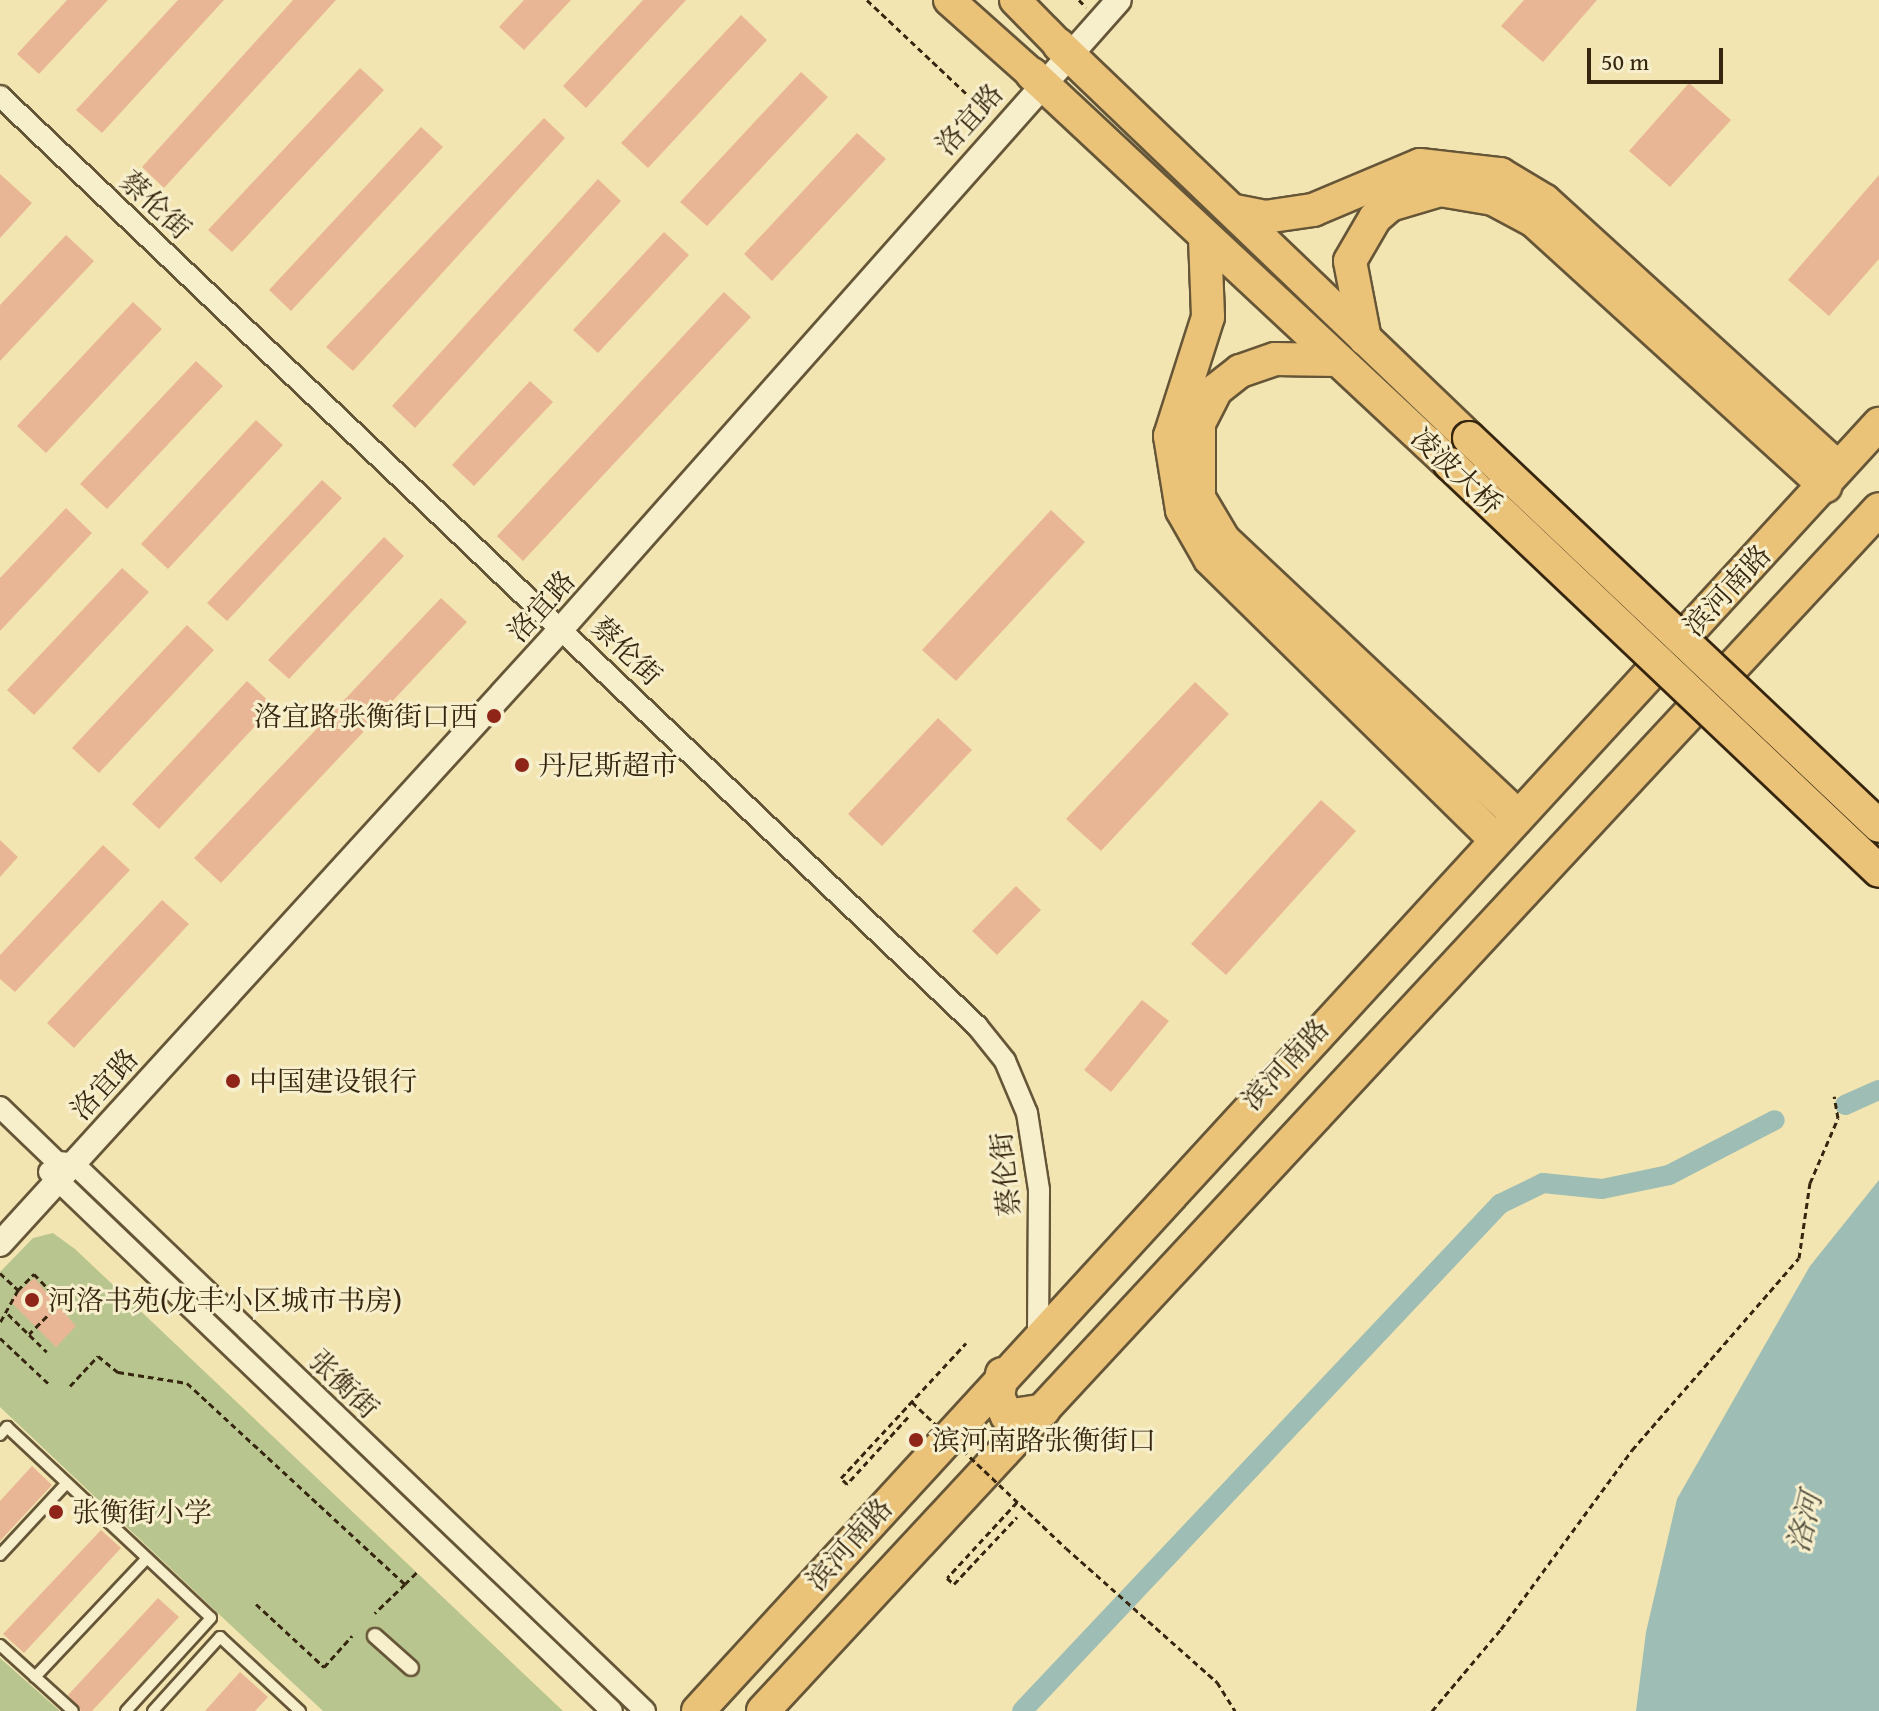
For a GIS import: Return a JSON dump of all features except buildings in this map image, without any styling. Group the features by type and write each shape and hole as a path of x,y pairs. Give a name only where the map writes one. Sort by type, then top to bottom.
{"highway":[{"name":"凌波大桥","path":"1064,50 1879,826"},
{"name":"凌波大桥","path":"1037,79 1450,464 1879,871"},
{"path":"1235,211 1265,217 1313,210 1420,165 1500,174 1545,201 1832,477"},
{"path":"1365,339 1350,261 1375,218 1390,205 1440,190 1493,199 1534,221 1832,477"},
{"path":"1205,238 1208,317 1170,436 1182,510 1210,559 1495,839"},
{"path":"1337,360 1275,359 1240,371 1216,390 1199,424 1199,498 1224,540 1516,814"},
{"name":"滨河南路","path":"698,1711 1002,1374 1879,424"},
{"name":"滨河南路","path":"763,1711 1879,509"},
{"path":"1002,1374 998,1396 1007,1416 1044,1410"}],"main road":[{"path":"949,0 1037,79"},
{"path":"1015,0 1064,50"}],"street":[{"name":"洛宜路","path":"1064,50 1101,0"},
{"name":"洛宜路","path":"0,1244 59,1169 558,623 1037,79 1119,0"},
{"name":"洛宜路","path":"558,623 991,117 1037,79"},
{"name":"蔡伦街","path":"0,96 558,623 1005,1061 1027,1113 1039,1190 1038,1335"},
{"name":"张衡街","path":"0,1107 59,1169 612,1711"},
{"name":"张衡街","path":"0,1125 59,1169 645,1711"},
{"name":"洛宜路","path":"0,1224 59,1169"},
{"path":"375,1636 411,1668"}],"lane":[{"path":"0,1435 7,1427 211,1618 126,1711"},
{"path":"0,1555 67,1483"},
{"path":"35,1677 147,1558"},
{"path":"153,1711 220,1637 298,1710"},
{"path":"0,1645 73,1711"}],"path":[{"path":"867,0 991,117"},
{"path":"1432,1711 1670,1403 1799,1258 1810,1183 1838,1118 1834,1096"},
{"path":"0,1273 18,1290"},
{"path":"0,1322 14,1308 7,1301 34,1274 61,1302 29,1334"},
{"path":"8,1314 47,1352"},
{"path":"0,1338 50,1385"},
{"path":"908,1417 847,1484 841,1478 966,1343"},
{"path":"70,1386 98,1356 118,1372 187,1383 405,1584"},
{"path":"912,1402 1066,1548 1217,1682 1235,1711"},
{"path":"1017,1502 947,1578 954,1584 1017,1517"},
{"path":"375,1613 417,1572"},
{"path":"256,1604 324,1667 352,1636"}],"green space":[{"path":"53,1233 75,1249 563,1711 323,1711 222,1617 0,1407 0,1272 33,1238"},
{"path":"0,1658 60,1711 0,1711"}],"water":[{"name":"洛河","path":"1879,1180 1879,1711 1636,1711 1646,1632 1677,1499 1810,1266"}],"waterway":[{"path":"1845,1105 1879,1090"},
{"path":"1022,1711 1500,1204 1543,1183 1602,1189 1669,1175 1775,1120"}],"place":[{"name":"洛宜路张衡街口西","path":"494,716"},
{"name":"丹尼斯超市","path":"522,765"},
{"name":"中国建设银行","path":"233,1081"},
{"name":"河洛书苑(龙丰小区城市书房)","path":"32,1300"},
{"name":"滨河南路张衡街口","path":"916,1440"},
{"name":"张衡街小学","path":"56,1512"}]}
